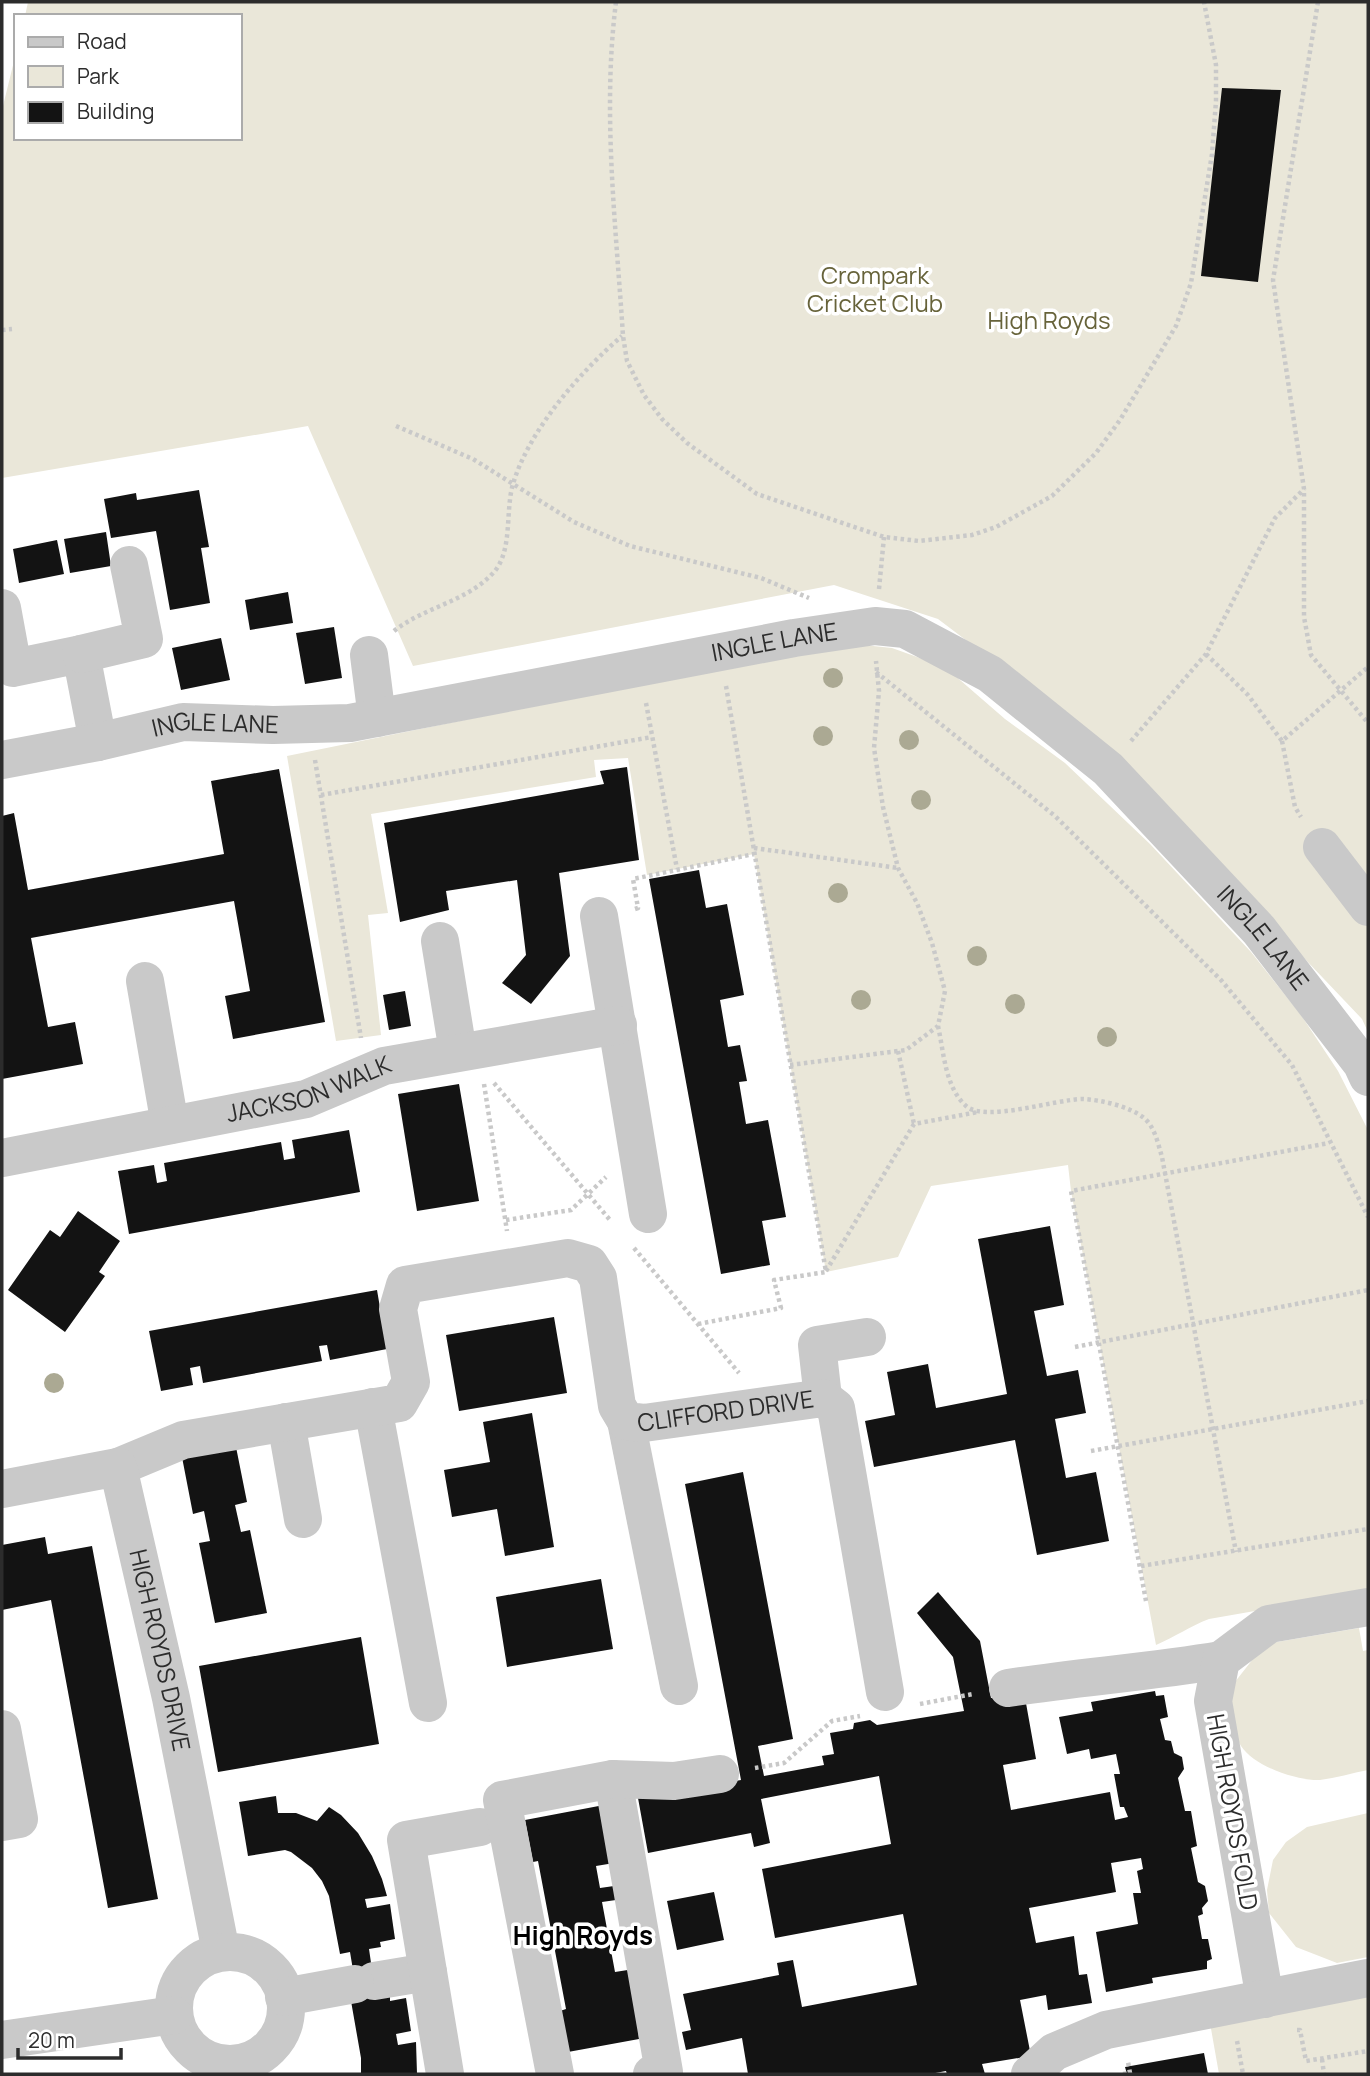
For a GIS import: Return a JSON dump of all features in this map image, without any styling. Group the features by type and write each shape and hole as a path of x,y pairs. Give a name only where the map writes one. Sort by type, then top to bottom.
{"street":[{"path":"2,608 13,668 144,639 129,565"},
{"name":"INGLE LANE","path":"2,760 98,742 183,722 350,723 875,625 905,629 990,674 1108,769 1259,930 1362,1064 1368,1077"},
{"path":"81,654 98,742"},
{"path":"369,655 377,718"},
{"path":"1322,847 1368,907"},
{"path":"600,916 641,1168 631,1227"},
{"path":"440,941 469,1058"},
{"path":"145,981 170,1125"},
{"name":"JACKSON WALK","path":"2,1158 306,1099 384,1066 469,1058 618,1025"},
{"name":"CLIFFORD DRIVE","path":"118,1467 183,1440 399,1403 411,1382 398,1309 405,1285 568,1258 589,1264 598,1278 617,1406 626,1421 643,1423 823,1398 836,1408 889,1704"},
{"path":"823,1398 817,1345 867,1337"},
{"path":"373,1407 428,1703"},
{"path":"626,1421 679,1686"},
{"path":"286,1422 303,1519"},
{"path":"2,1489 118,1467"},
{"name":"HIGH ROYDS DRIVE","path":"118,1467 171,1698 221,1952"},
{"path":"1009,1688 1083,1676 1160,1670 1221,1660 1269,1624 1368,1606"},
{"name":"HIGH ROYDS FOLD","path":"1221,1660 1213,1701 1265,1999"},
{"path":"2,1730 19,1819 2,1822"},
{"path":"555,2074 502,1800 613,1779 674,1781 720,1774"},
{"path":"613,1779 664,2072 652,2074"},
{"path":"445,2074 406,1840 480,1827"},
{"path":"221,1952 238,1952 252,1956 268,1967 281,1985 284,1997 284,2024 275,2041 240,2069 204,2058 184,2040 174,2015 174,2001 186,1974 200,1960 221,1952"},
{"path":"284,1997 428,1972"},
{"path":"1030,2074 1054,2052 1106,2030 1368,1978"},
{"path":"2,2040 174,2015"}],"path":[{"path":"616,2 609,95 623,336 627,362 644,396 662,419 697,450 757,494 884,537 919,541 972,535 996,527 1052,496 1096,453 1120,420 1176,326 1191,283 1212,154 1216,65 1204,2"},
{"path":"1318,2 1273,280 1304,489 1304,617 1311,655 1368,723"},
{"path":"2,330 12,330"},
{"path":"369,655 404,623 465,594 496,570 503,552 513,484 529,449 569,387 598,356 623,336"},
{"path":"396,426 473,459 574,522 630,546 761,578 811,599"},
{"path":"1108,769 1206,654 1275,518 1304,489"},
{"path":"884,537 875,625 879,691 873,748 883,807 898,868 917,903 945,990 938,1026 952,1089 968,1109 994,1114 1083,1099 1124,1107 1145,1119 1154,1131 1162,1157 1236,1552"},
{"path":"720,652 826,1272"},
{"path":"1206,654 1248,695 1282,741 1295,807 1322,847"},
{"path":"1282,741 1368,667"},
{"path":"639,668 677,870"},
{"path":"876,672 1055,816 1221,980 1292,1065 1368,1217"},
{"path":"310,724 367,1073"},
{"path":"321,795 652,737"},
{"path":"753,848 898,868"},
{"path":"600,916 638,908 633,878 754,854"},
{"path":"790,1065 906,1050 938,1026"},
{"path":"826,1272 914,1124 898,1051"},
{"path":"469,1058 588,1194 631,1227 698,1324 767,1406"},
{"path":"469,1058 506,1220 513,1267"},
{"path":"914,1124 981,1111"},
{"path":"1146,1601 1071,1191 1329,1143"},
{"path":"506,1220 570,1210 609,1174 641,1168"},
{"path":"698,1324 781,1308 774,1280 826,1272"},
{"path":"1075,1347 1368,1290"},
{"path":"1091,1451 1368,1401"},
{"path":"1141,1566 1368,1529"},
{"path":"720,1774 784,1763 832,1721 889,1704 1009,1688"},
{"path":"1287,2031 1300,2030 1307,2061 1368,2051"},
{"path":"1237,2036 1243,2074"},
{"path":"1322,2059 1324,2074"},
{"path":"1123,2074 1130,2073 1128,2061"}],"green space":[{"name":"High Royds","path":"28,2 1368,2 1368,1032 1362,1019 1093,736 938,619 834,585 413,666 308,426 2,478 2,110 14,61 14,140 242,140 242,14 25,14"},
{"path":"845,643 892,648 945,667 1005,719 1065,763 1150,844 1251,952 1301,1015 1338,1071 1368,1130 1368,1591 1209,1619 1156,1645 1068,1165 931,1186 898,1257 826,1272 754,854 647,875 628,758 594,760 596,777 371,814 388,913 368,915 381,1035 336,1041 287,756"},
{"path":"1359,1628 1363,1651 1368,1650 1368,1770 1310,1780 1276,1771 1255,1760 1241,1746 1235,1732 1231,1687 1260,1650 1271,1643"},
{"path":"1368,1813 1368,1957 1337,1963 1296,1947 1269,1913 1267,1890 1273,1860 1286,1842 1307,1827"},
{"path":"1368,1995 1368,2074 1219,2074 1210,2023"}],"building":[{"path":"1222,88 1281,90 1258,282 1201,276"},
{"path":"199,490 209,547 201,548 210,603 170,610 156,531 111,538 104,499 136,493 137,500"},
{"path":"106,532 111,566 70,573 64,539"},
{"path":"57,540 64,574 19,583 13,549"},
{"path":"288,592 293,623 250,630 245,600"},
{"path":"334,627 342,678 305,684 296,633"},
{"path":"221,638 230,680 181,690 172,648"},
{"path":"627,767 639,860 559,873 570,956 531,1004 502,983 526,955 517,880 446,891 449,910 400,922 384,823 604,784 600,771"},
{"path":"279,769 325,1022 233,1039 225,996 250,991 234,901 31,938 48,1027 75,1022 83,1064 2,1079 2,816 14,813 28,890 224,854 211,781"},
{"path":"699,870 706,908 727,904 744,995 720,1000 728,1047 740,1045 747,1081 739,1082 746,1124 768,1120 786,1217 762,1221 770,1265 721,1274 649,879"},
{"path":"405,991 411,1026 389,1030 383,995"},
{"path":"459,1084 479,1201 417,1211 398,1094"},
{"path":"349,1130 360,1192 129,1234 118,1171 154,1165 157,1183 167,1181 164,1163 281,1142 284,1160 295,1158 292,1140"},
{"path":"78,1211 120,1241 99,1272 105,1276 65,1332 8,1290 50,1230 60,1237"},
{"path":"1050,1226 1064,1305 1034,1311 1047,1376 1078,1370 1086,1413 1055,1419 1066,1478 1096,1472 1109,1541 1037,1555 1015,1440 874,1467 865,1421 895,1415 887,1372 928,1364 936,1408 1007,1394 978,1239"},
{"path":"377,1290 387,1349 330,1360 327,1345 319,1346 322,1361 203,1383 200,1366 190,1368 193,1385 161,1391 149,1331"},
{"path":"554,1317 567,1393 459,1411 446,1335"},
{"path":"532,1413 554,1547 505,1556 497,1509 452,1517 444,1470 490,1462 483,1422"},
{"path":"235,1442 247,1502 235,1505 241,1532 250,1530 267,1613 215,1623 199,1543 210,1541 204,1511 193,1514 181,1452"},
{"path":"743,1472 793,1739 758,1746 764,1776 824,1765 822,1756 834,1754 830,1733 853,1729 854,1723 870,1720 877,1725 964,1711 953,1657 917,1613 938,1592 980,1641 991,1698 1024,1692 1036,1759 1003,1765 1011,1810 1110,1792 1115,1820 1128,1817 1124,1807 1120,1807 1114,1774 1120,1774 1116,1754 1091,1759 1089,1749 1067,1754 1059,1717 1093,1711 1091,1702 1155,1691 1156,1696 1164,1695 1168,1717 1160,1719 1165,1740 1171,1741 1174,1753 1182,1757 1184,1769 1178,1778 1185,1811 1191,1811 1197,1846 1191,1848 1198,1882 1205,1886 1208,1901 1202,1908 1203,1914 1198,1916 1202,1939 1208,1939 1212,1959 1207,1961 1207,1969 1152,1978 1153,1983 1106,1992 1096,1932 1138,1924 1133,1893 1141,1893 1137,1871 1143,1869 1141,1858 1111,1863 1116,1892 1029,1908 1036,1943 1074,1936 1079,1975 1087,1974 1092,2003 1048,2010 1046,1995 1020,2000 1031,2056 982,2064 985,2074 947,2074 946,2071 930,2074 748,2074 742,2038 686,2050 682,2032 691,2030 683,1994 779,1975 777,1963 793,1960 802,2007 917,1985 903,1914 775,1938 762,1869 891,1844 879,1776 761,1799 770,1843 754,1847 751,1833 648,1853 638,1798 741,1780 685,1484"},
{"path":"45,1537 48,1554 92,1546 158,1899 108,1908 51,1600 2,1610 2,1545"},
{"path":"601,1579 613,1649 507,1667 496,1597"},
{"path":"361,1637 379,1744 218,1772 199,1666"},
{"path":"276,1796 278,1813 296,1813 317,1821 329,1807 358,1833 372,1856 387,1896 365,1899 367,1908 390,1904 395,1939 380,1942 381,1947 369,1949 376,1997 390,1995 390,2001 406,1998 411,2031 396,2034 398,2045 416,2042 417,2074 361,2074 361,2058 351,2001 358,2000 350,1952 340,1954 329,1896 322,1881 312,1868 291,1852 285,1850 248,1856 239,1802"},
{"path":"604,1805 614,1863 596,1866 600,1888 614,1886 616,1900 602,1902 615,1972 634,1969 639,2039 568,2052 560,2011 566,2009 538,1861 533,1862 525,1820"},
{"path":"714,1892 724,1940 677,1950 667,1901"},
{"path":"1204,2053 1208,2074 1127,2074 1125,2067"}],"district":[{"name":"High Royds","path":"583,1936"}],"park label":[{"name":"Crompark Cricket Club","path":"875,290"}]}
